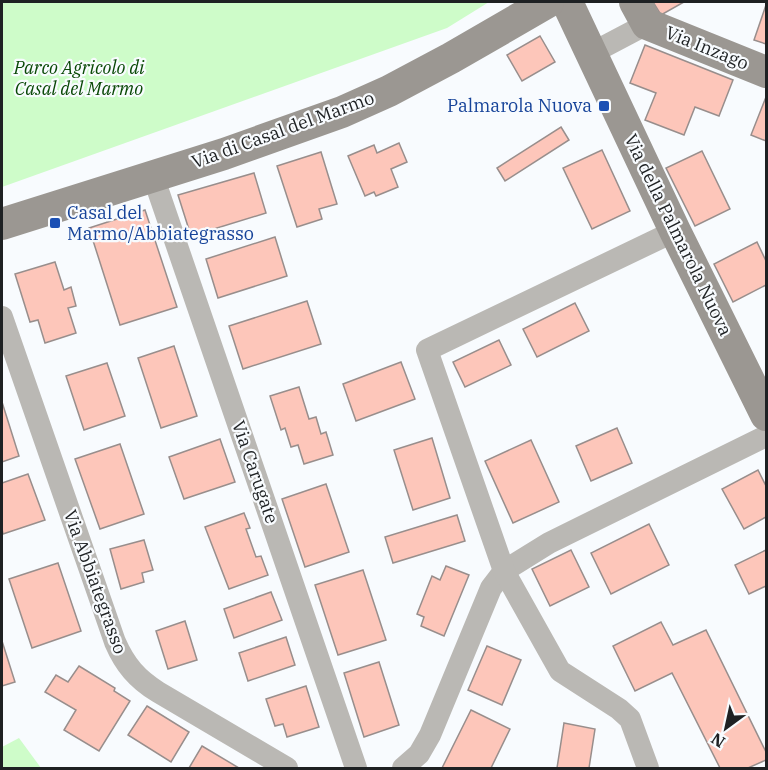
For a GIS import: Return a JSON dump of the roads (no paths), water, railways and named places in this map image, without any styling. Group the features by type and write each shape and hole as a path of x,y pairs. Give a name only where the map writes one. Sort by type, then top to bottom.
{"main road":[{"name":"Via di Casal del Marmo","path":"2,224 295,130 365,102 451,58 548,2"},
{"name":"Via della Palmarola Nuova","path":"567,2 675,231 766,415"},
{"name":"Via Inzago","path":"641,13 766,72"}],"street":[{"path":"592,53 641,13"},
{"name":"Via Carugate","path":"153,176 356,768"},
{"path":"648,768 630,719 619,709 560,671 504,571 427,350 675,231"},
{"name":"Via Abbiategrasso","path":"2,317 115,642 127,665 142,681 158,692 287,768"},
{"path":"403,768 419,754 430,735 491,588 504,571 549,543 766,436"}],"place":[{"name":"Palmarola Nuova","path":"604,106"},
{"name":"Casal del Marmo/Abbiategrasso","path":"55,223"}],"park label":[{"name":"Parco Agricolo di Casal del Marmo","path":"79,78"}]}
